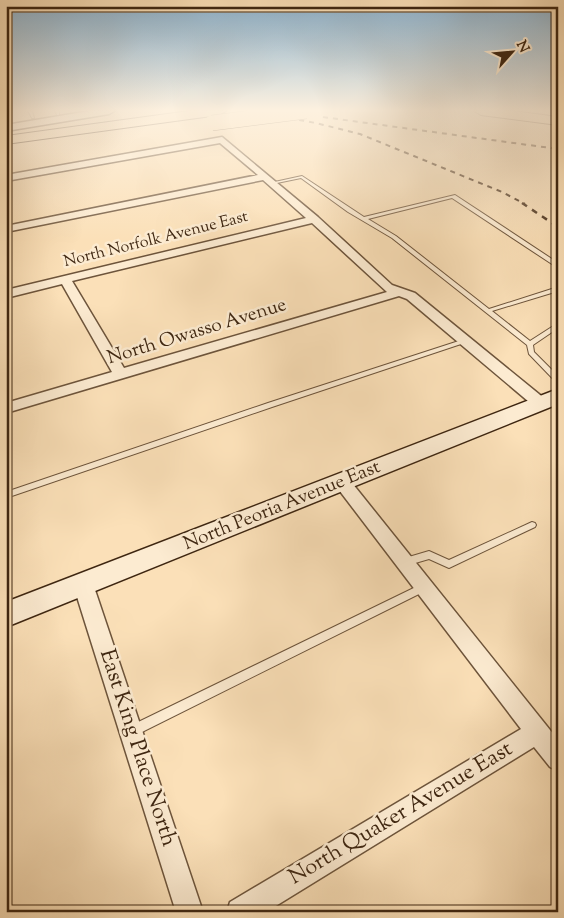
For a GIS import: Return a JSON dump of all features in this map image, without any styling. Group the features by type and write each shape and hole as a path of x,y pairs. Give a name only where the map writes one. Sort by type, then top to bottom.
{"main road":[{"name":"North Peoria Avenue East","path":"6,614 342,482 553,389"}],"street":[{"path":"6,178 143,154"},
{"path":"238,154 314,219 388,288 412,296 465,341 553,389"},
{"path":"6,229 268,180"},
{"name":"North Norfolk Avenue East","path":"6,294 314,219"},
{"path":"65,279 120,374"},
{"name":"North Owasso Avenue","path":"6,408 399,292"},
{"path":"342,482 558,759"},
{"name":"East King Place North","path":"83,584 190,912"},
{"name":"North Quaker Avenue East","path":"240,912 537,732"}],"lane":[{"path":"268,180 302,177 394,237 530,344 531,353 553,389"},
{"path":"364,219 453,196 558,266"},
{"path":"487,311 558,289"},
{"path":"530,344 557,326"},
{"path":"6,495 270,404 465,341"},
{"path":"405,562 429,555 449,564 532,525"},
{"path":"131,731 424,587"}],"railway":[{"path":"409,154 502,192 525,204"},
{"path":"522,203 558,227"}]}
